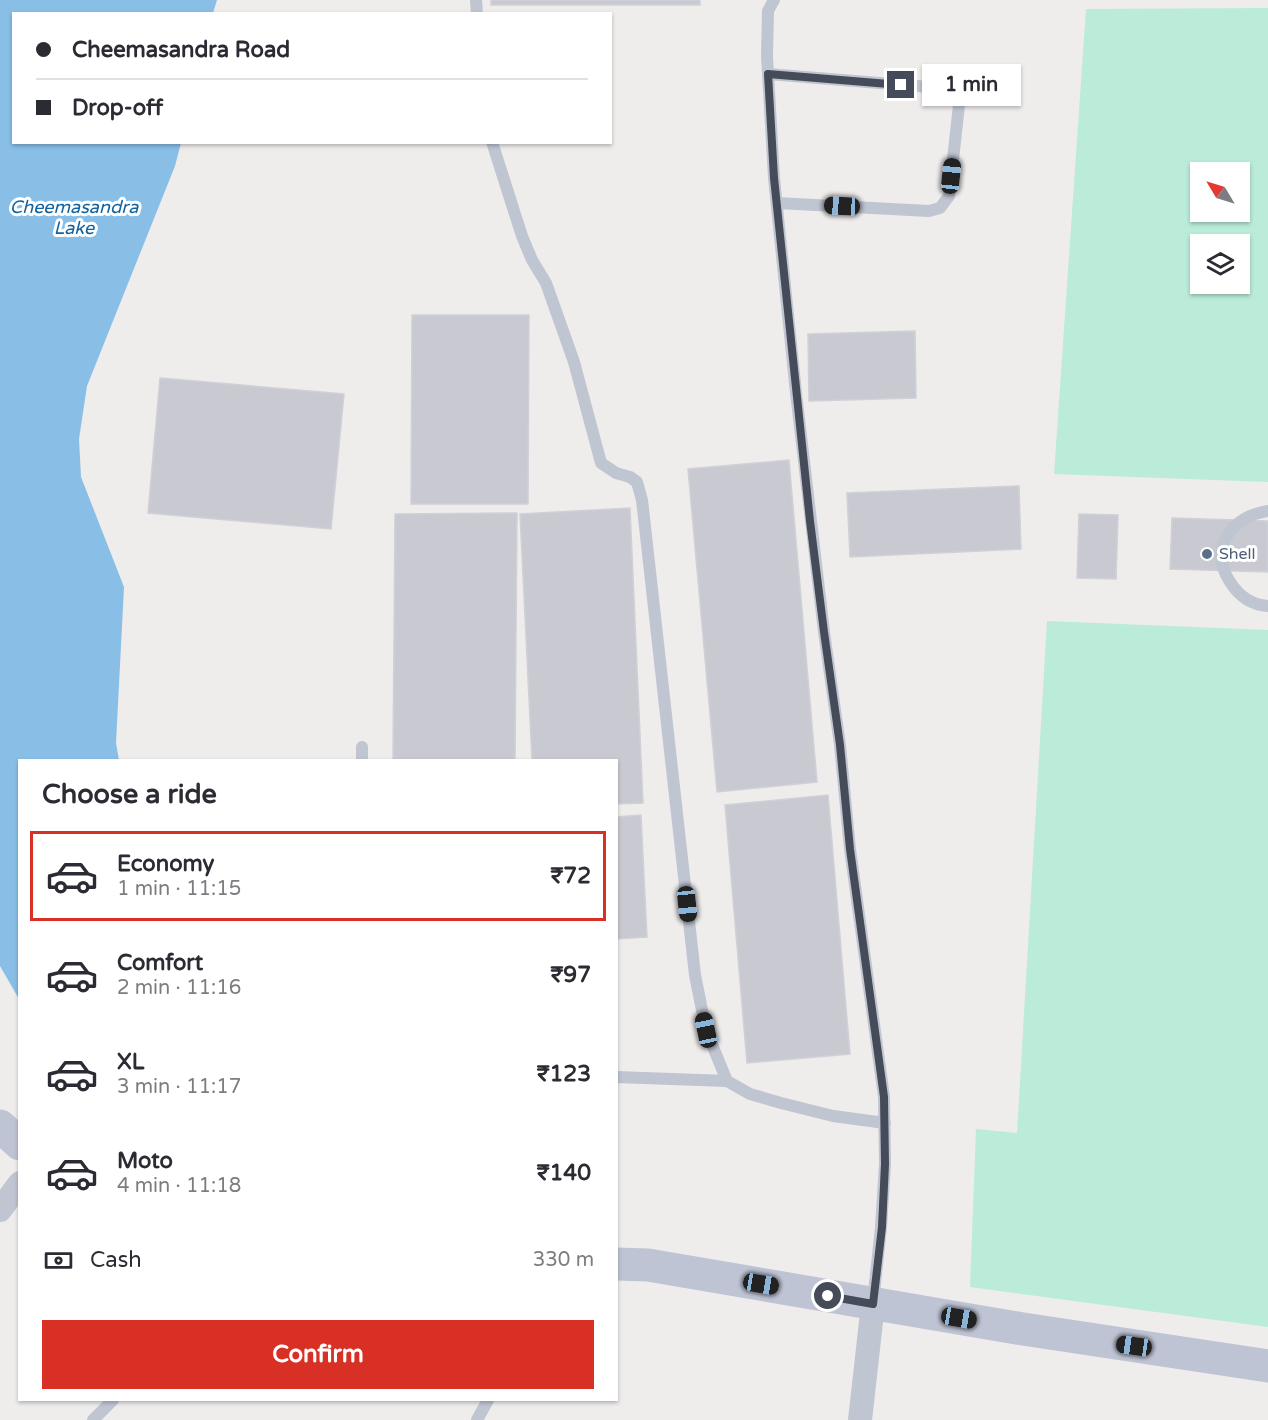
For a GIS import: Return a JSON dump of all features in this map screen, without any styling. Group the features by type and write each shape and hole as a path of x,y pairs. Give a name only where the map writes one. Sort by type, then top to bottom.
{"street":[{"path":"0,1126 18,1142"},
{"path":"0,1210 18,1186"},
{"path":"618,1264 648,1265 1023,1329 1268,1366"},
{"path":"860,1420 873,1304"}],"lane":[{"path":"774,0 768,11 767,56 777,203 810,521 840,745 850,849 884,1097 885,1164 882,1227 873,1304"},
{"path":"768,74 954,89 960,96 949,196 940,208 929,211 777,203"},
{"path":"493,144 522,236 532,260 546,283 574,362 601,463 615,473 630,477 637,482 642,500 695,975 706,1030 727,1081"},
{"path":"1268,511 1246,518 1234,526 1226,535 1221,550 1226,575 1235,590 1258,605 1268,606"},
{"path":"362,747 362,759"},
{"path":"618,1077 727,1081 750,1094 781,1103 833,1116 885,1123"},
{"path":"93,1420 112,1401"},
{"path":"477,1420 487,1401"}],"green space":[{"path":"1268,8 1268,482 1054,474 1086,9"},
{"path":"1047,621 1268,630 1268,1327 970,1287 976,1129 1017,1133"}],"water":[{"name":"Cheemasandra Lake","path":"0,0 217,0 213,12 12,12 12,144 181,144 175,166 87,386 79,439 81,477 124,587 116,743 119,759 18,759 18,997 0,966"}],"building":[{"path":"491,0 700,0 700,5 491,5"},
{"path":"412,315 529,315 528,504 411,504"},
{"path":"915,331 916,398 809,401 808,334"},
{"path":"160,378 344,394 331,529 148,513"},
{"path":"789,460 817,782 717,792 688,469"},
{"path":"1019,486 1021,549 850,557 847,493"},
{"path":"630,508 643,803 618,804 618,759 532,759 520,514"},
{"path":"517,513 515,759 393,759 395,514"},
{"path":"1079,514 1118,515 1116,579 1077,578"},
{"path":"1172,518 1268,521 1268,572 1170,569"},
{"path":"828,795 850,1054 747,1063 725,805"},
{"path":"641,815 647,937 618,939 618,817"}],"place":[{"name":"Shell","path":"1207,554"}],"route":[{"path":"828,1296 873,1304 882,1227 885,1164 884,1097 850,849 840,745 810,521 774,178 768,74 901,85"}]}
